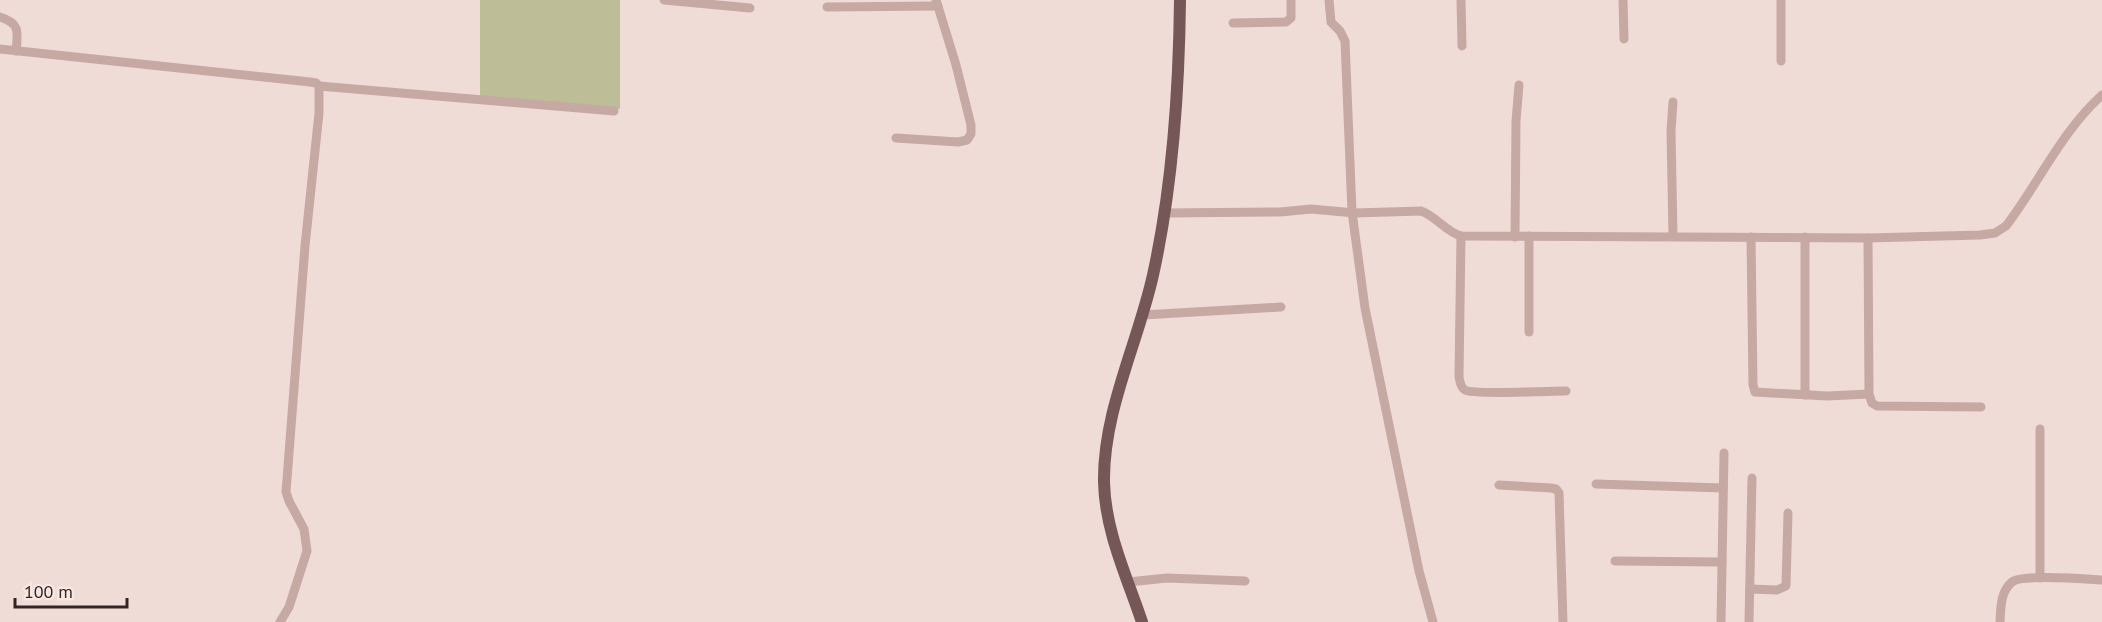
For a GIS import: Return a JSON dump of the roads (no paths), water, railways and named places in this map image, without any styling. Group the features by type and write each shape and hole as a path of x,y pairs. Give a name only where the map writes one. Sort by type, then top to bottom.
{"main road":[{"path":"1142,622 1115,545 1106,508 1104,465 1117,399 1143,315 1166,213 1174,135 1180,0"}],"street":[{"path":"664,0 750,8"},
{"path":"1233,23 1286,22 1291,18 1291,0"},
{"path":"1329,0 1331,22 1340,31 1345,41 1352,212 1365,308 1419,571 1433,622"},
{"path":"1461,0 1462,46"},
{"path":"1623,0 1624,39"},
{"path":"1781,0 1781,61"},
{"path":"827,7 937,3 956,65 971,125 971,135 967,140 958,142 896,138"},
{"path":"0,17 11,21 16,28 16,51"},
{"path":"0,49 287,79 315,83 319,86 614,111"},
{"path":"1515,237 1516,121 1519,85"},
{"path":"280,622 289,607 307,551 304,529 286,492 305,246 319,113 319,86"},
{"path":"1166,213 1280,212 1311,208 1352,212 1424,212 1461,236 1868,238 1980,235 2000,231 2011,219 2075,126 2102,95"},
{"path":"1673,102 1671,131 1673,236"},
{"path":"1461,236 1460,377 1463,389 1479,392 1566,391"},
{"path":"1528,236 1529,332"},
{"path":"1751,237 1753,388 1758,393 1837,396 1869,394"},
{"path":"1805,237 1805,395"},
{"path":"1868,238 1869,394 1872,404 1877,406 1981,407"},
{"path":"1143,315 1281,308"},
{"path":"2040,429 2040,578"},
{"path":"1721,622 1724,453"},
{"path":"1749,622 1752,478"},
{"path":"1596,484 1723,488"},
{"path":"1499,485 1551,488 1556,489 1559,494 1563,622"},
{"path":"1750,589 1777,590 1786,586 1788,513"},
{"path":"1615,561 1722,562"},
{"path":"1128,582 1167,578 1245,581"},
{"path":"2000,622 2002,598 2012,582 2024,578 2102,580"}]}
